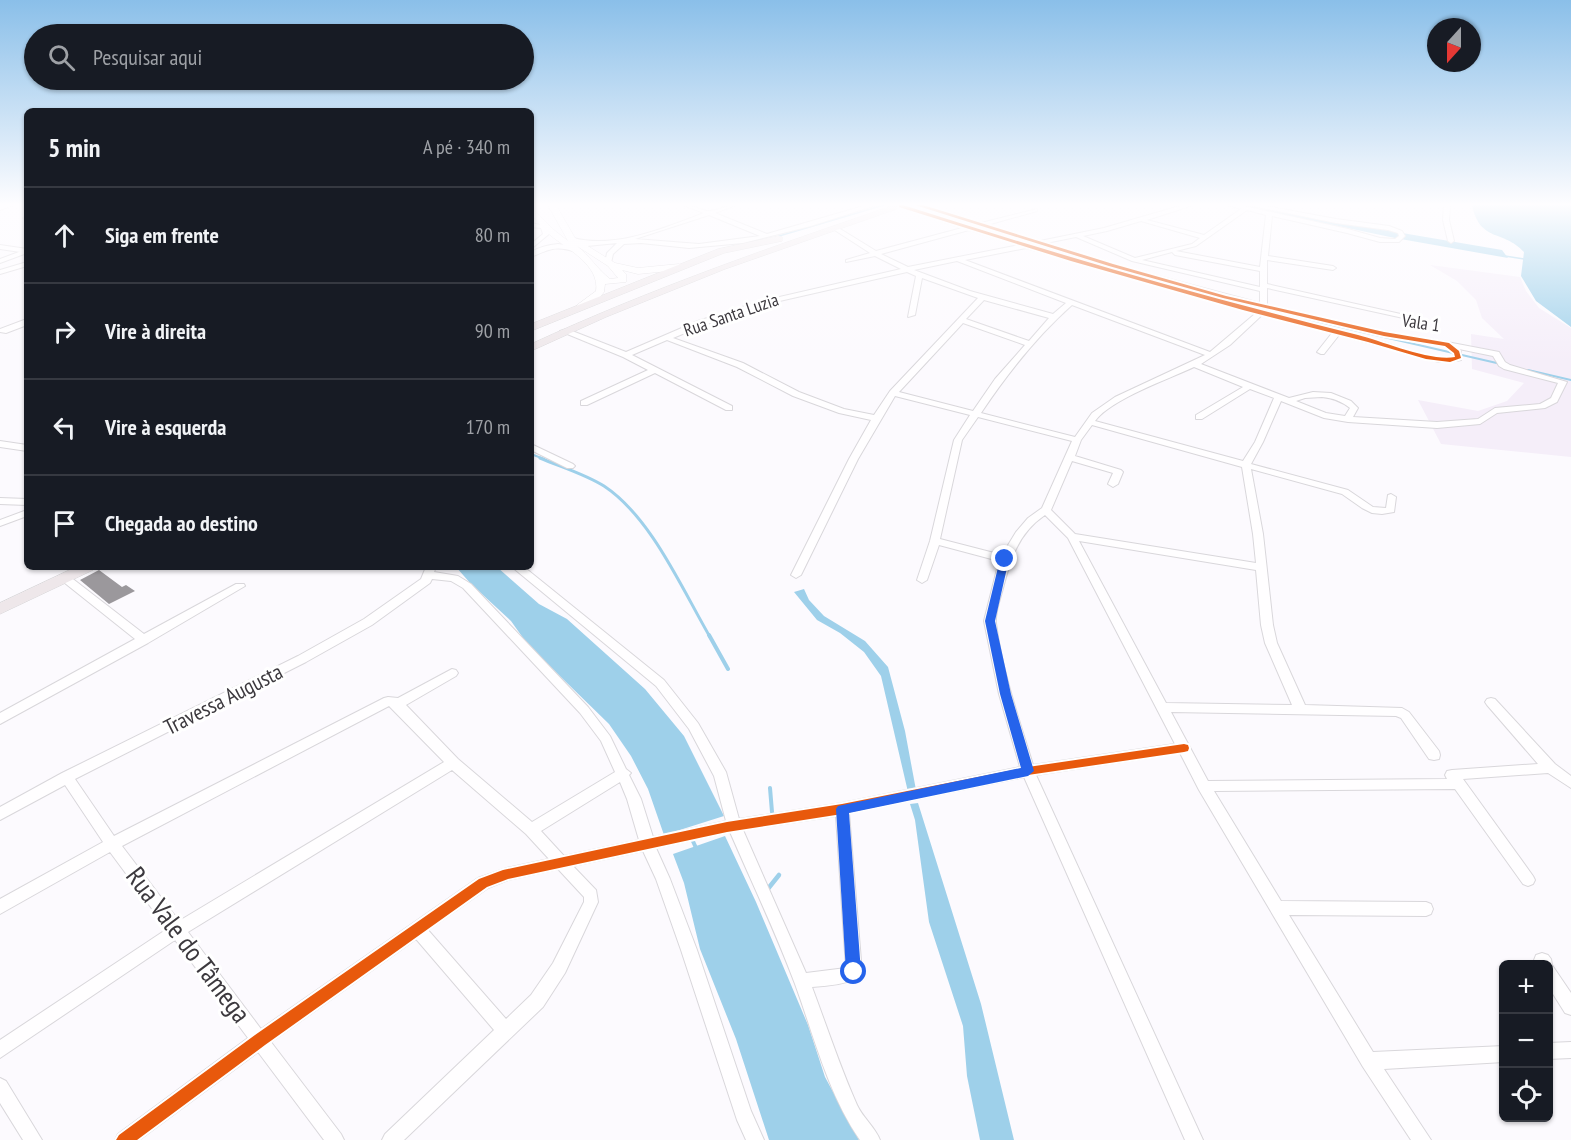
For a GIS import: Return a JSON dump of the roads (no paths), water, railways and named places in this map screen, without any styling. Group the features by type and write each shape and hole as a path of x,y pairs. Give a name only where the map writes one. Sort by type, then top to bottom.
{"main road":[{"path":"579,308 600,292 601,285 586,258"},
{"path":"593,269 605,281 623,280 622,274 601,258"},
{"path":"534,327 701,258"},
{"path":"722,267 738,258"},
{"path":"534,346 564,331 747,258"},
{"path":"608,263 638,272 679,267"},
{"path":"0,603 70,573"},
{"path":"0,609 70,573"}],"street":[{"path":"608,263 609,258"},
{"path":"848,261 857,258"},
{"path":"884,258 919,276 961,292 1054,317"},
{"name":"Rua Santa Luzia","path":"626,356 729,312 961,258"},
{"name":"Vala 1","path":"1074,258 1131,279 1262,309 1384,334 1440,342 1455,352 1447,361 1430,358 1389,344 1337,332 1262,309 1086,258"},
{"path":"1130,258 1414,319"},
{"path":"1111,265 1141,258"},
{"path":"1205,258 1263,270"},
{"path":"1194,1140 1028,771 1005,694 990,621 1005,559 1031,520 1047,510 1077,440 1089,422 1103,408 1118,399 1195,365 1212,355 1239,333 1262,309 1263,270 1266,258"},
{"path":"1267,258 1333,268"},
{"path":"957,259 1212,355"},
{"path":"0,272 24,265"},
{"path":"14,268 24,273"},
{"path":"911,315 919,276"},
{"path":"796,575 876,418 893,393 982,298"},
{"path":"922,580 935,541 958,440 998,381 1029,344 1070,303"},
{"path":"962,320 1029,344"},
{"path":"3,331 24,323"},
{"path":"564,331 626,356 729,408"},
{"path":"1322,352 1337,332"},
{"path":"667,338 740,365 796,394 842,411 876,418"},
{"path":"1195,365 1324,415 1348,419 1437,425 1470,423 1480,421 1495,411 1542,406 1554,400 1561,389 1563,382 1507,367 1502,364 1496,354 1455,352"},
{"path":"584,403 652,371"},
{"path":"1199,417 1250,386"},
{"path":"893,393 1077,440"},
{"path":"1300,708 1271,643 1260,567 1258,534 1246,465 1283,400 1306,394 1334,398 1350,403 1354,408 1348,419"},
{"path":"1089,422 1345,492 1362,506 1373,510 1392,510 1391,497"},
{"path":"0,444 24,448"},
{"path":"534,448 570,466"},
{"path":"1070,457 1118,472 1113,484"},
{"path":"0,501 24,502"},
{"path":"1047,510 1072,537 1204,786 1369,1061 1422,1140"},
{"path":"0,523 24,514"},
{"path":"1072,537 1260,567"},
{"path":"935,541 1005,559"},
{"path":"521,570 660,683 694,726 721,776 731,827 802,981 843,1093 853,1115 871,1140"},
{"path":"431,571 453,578 467,586 584,710 606,739 624,773 648,845 686,940 743,1114 755,1140"},
{"name":"Travessa Augusta","path":"0,814 67,777 302,659 368,622 406,597 431,571"},
{"path":"70,573 144,640"},
{"path":"0,720 240,586"},
{"path":"398,704 452,672"},
{"path":"0,907 112,844 388,700 398,704 453,763 531,830 558,862 591,895 591,902 546,990 391,1140"},
{"path":"1491,702 1550,768 1571,783"},
{"path":"1163,706 1402,712 1434,755"},
{"path":"124,1140 260,1040 483,883 507,874 731,827 843,809 1028,771 1184,748"},
{"path":"0,1050 176,931 453,763"},
{"path":"1528,880 1452,777 1455,773 1550,768"},
{"path":"531,830 624,773"},
{"name":"Rua Vale do Tâmega","path":"67,777 112,844 176,931 335,1140"},
{"path":"1204,786 1457,784"},
{"path":"802,981 840,977 854,972 843,809"},
{"path":"1278,908 1426,909"},
{"path":"417,929 506,1031"},
{"path":"1553,978 1571,1007"},
{"path":"1553,1051 1571,1050"},
{"path":"1369,1061 1499,1053"},
{"path":"1,1093 33,1140"}],"water":[{"path":"1523,258 1571,258 1571,327 1536,301 1521,276"},
{"path":"459,570 500,570 539,604 567,619 645,689 684,736 724,816 664,835 648,789 631,756 609,724 528,645 511,621"},
{"path":"804,589 809,600 824,616 865,641 888,667 905,731 916,790 908,792 881,676 864,652 840,633 817,620 794,592"},
{"path":"918,803 981,1004 1014,1140 980,1140 967,1076 963,1026 929,922 915,820 910,804"},
{"path":"725,836 756,902 808,1025 825,1077 859,1140 769,1140 736,1039 700,949 684,883 673,854"}],"waterway":[{"path":"1078,258 1113,269"},
{"path":"1519,258 1524,259"},
{"path":"1212,297 1304,318"},
{"path":"1297,317 1501,364"},
{"path":"1528,370 1571,380"},
{"path":"534,455 544,459"},
{"path":"540,458 597,482 621,499 651,535 664,555 710,637"},
{"path":"709,635 728,669"},
{"path":"770,788 772,812"},
{"path":"691,837 697,850"},
{"path":"767,890 779,875"}]}
